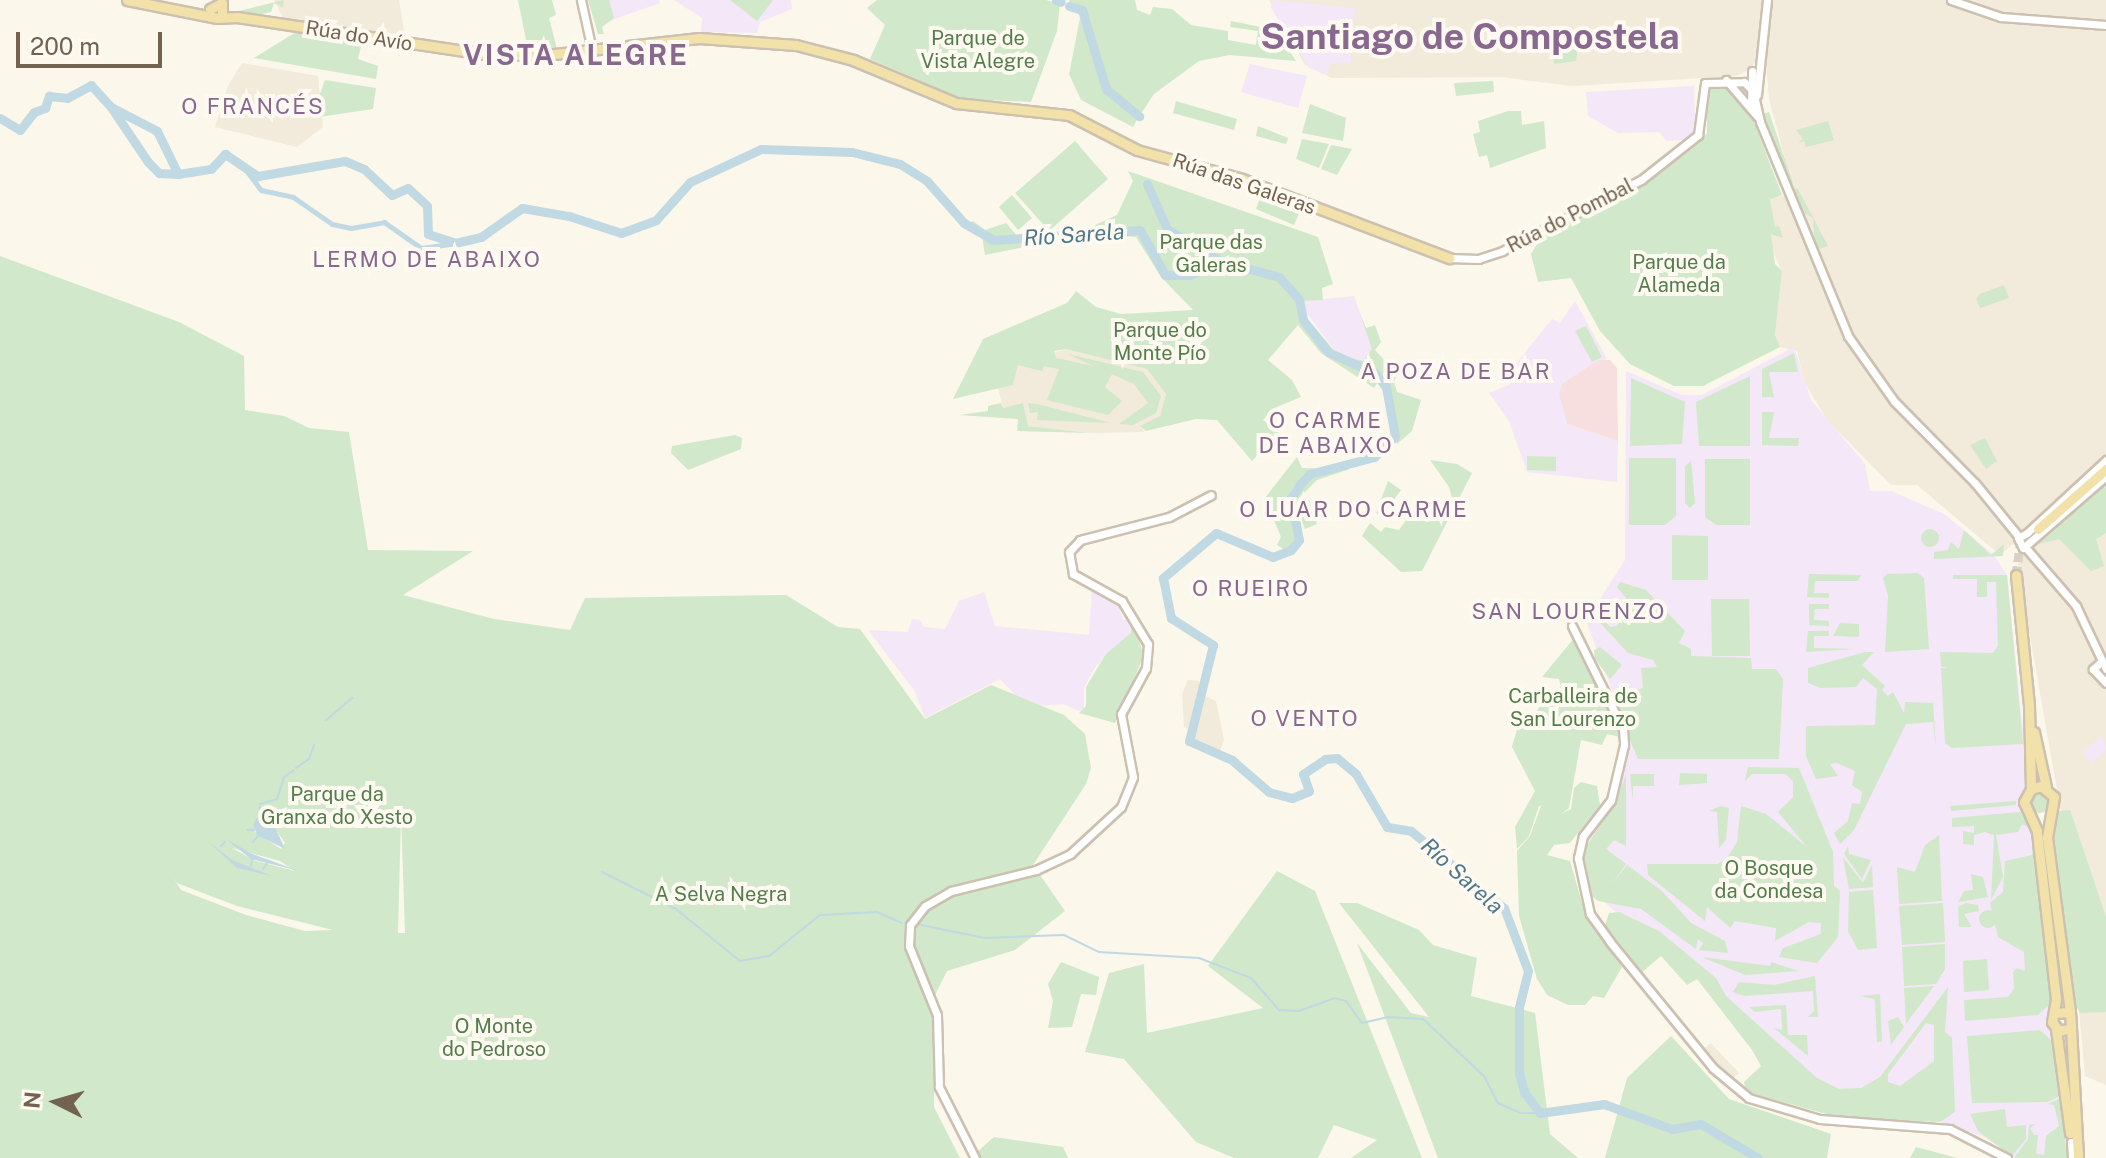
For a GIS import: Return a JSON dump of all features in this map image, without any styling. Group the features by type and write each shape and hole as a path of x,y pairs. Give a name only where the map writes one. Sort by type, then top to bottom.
{"main road":[{"name":"Rúa do Avío","path":"127,0 509,56 699,38 788,43 853,60 956,103 1032,108 1069,115 1131,146"},
{"name":"Rúa das Galeras","path":"1131,146 1224,173 1336,218 1350,218"},
{"name":"Rúa das Galeras","path":"1131,146 1219,165 1449,258"},
{"path":"2038,529 2105,467"},
{"path":"2016,575 2029,706 2031,789 2024,802 2031,815 2074,1158"},
{"path":"2029,706 2046,787 2055,802 2049,814 2070,1012 2074,1158"},
{"path":"2031,789 2046,787"},
{"path":"2031,815 2049,814"},
{"path":"2055,1013 2070,1012"},
{"path":"2056,1029 2071,1028"}],"street":[{"path":"581,0 592,50"},
{"path":"1767,0 1756,68 1749,86 1755,110 1845,331 1883,387 2013,527 2023,534 2080,612 2104,666 2098,674 2106,683"},
{"path":"1951,0 2019,19 2106,25"},
{"path":"1755,110 1756,68"},
{"path":"1735,82 1756,68"},
{"path":"1749,86 1758,78"},
{"name":"Rúa do Pombal","path":"1449,258 1478,259 1513,246 1641,180 1681,151 1700,131 1700,91 1705,83 1724,79 1735,82"},
{"path":"1735,82 1749,86"},
{"path":"1735,82 1755,110"},
{"path":"2023,534 2105,467"},
{"path":"2030,545 2105,467"},
{"path":"975,1158 939,1087 938,1036 933,1001 909,946 916,915 951,891 1036,870 1070,854 1110,821 1127,798 1133,770 1121,714 1146,668 1148,644 1122,601 1073,574 1069,552 1080,540 1169,517 1211,495"},
{"path":"2023,534 2030,545"},
{"path":"1572,626 1624,737 1611,800 1583,836 1578,858 1587,907 1610,942 1713,1068 1749,1098 1820,1119 1956,1130 2007,1158"}],"shaded area":[{"path":"274,0 399,0 405,37 284,20"},
{"path":"594,0 659,0 660,3 603,23"},
{"path":"674,0 791,0 792,9 760,22 757,33 701,32 702,18"},
{"path":"1269,0 1764,0 1757,60 1749,70 1736,76 1572,86 1501,77 1332,78 1305,65"},
{"path":"1273,0 1355,8 1351,62 1330,64 1327,75 1309,68 1271,8"},
{"path":"1772,0 2106,0 2106,466 2000,555 1917,485 1891,485 1827,420 1805,383 1797,351 1780,347 1775,335 1782,272 1771,246 1770,200 1794,192 1769,99 1766,61"},
{"path":"242,63 318,76 323,127 297,147 215,127 228,86"},
{"path":"1250,64 1307,76 1298,108 1241,92"},
{"path":"1694,86 1695,130 1683,140 1667,141 1659,132 1618,133 1588,116 1586,92"},
{"path":"1354,296 1373,350 1363,362 1338,355 1303,308 1303,301"},
{"path":"1575,301 1607,359 1562,384 1561,401 1567,424 1618,441 1617,482 1527,472 1509,421 1489,393 1509,385 1515,375 1511,370 1552,319 1560,323"},
{"path":"1794,347 1811,400 1865,464 1870,491 1891,491 1944,514 1993,554 2007,575 2066,1145 2051,1158 2015,1158 1984,1137 1940,1122 1864,1119 1598,897 1589,838 1614,807 1628,749 1623,719 1586,621 1625,560 1626,371 1682,395 1702,395"},
{"path":"1066,349 1147,369 1166,394 1160,416 1141,426 1144,432 1089,433 1027,426 1023,404 1003,408 998,388 1013,384 1018,365"},
{"path":"1599,360 1610,360 1617,368 1618,441 1567,424 1559,394 1562,384"},
{"path":"2106,489 2106,1085 2085,1076 2062,818 2018,568 2020,548 2036,536 2052,535"},
{"path":"1092,589 1117,601 1123,620 1129,619 1131,633 1096,666 1084,688 1084,709 1079,711 1063,704 1036,706 1020,700 1000,679 925,718 914,690 868,630 908,632 912,619 920,620 924,627 945,629 959,601 984,592 995,626 1089,635"},
{"path":"1188,680 1199,681 1199,693 1216,701 1224,740 1220,751 1192,740 1191,730 1184,727 1182,694"},
{"path":"2102,736 2106,750 2092,763 2082,752"},
{"path":"1711,1043 1739,1073 1731,1080 1703,1049"}],"green space":[{"path":"284,0 283,7 274,3 271,12 235,12"},
{"path":"518,0 552,0 556,15 549,18 557,49 528,50"},
{"path":"588,0 609,0 614,18 602,27 604,34 598,34"},
{"path":"730,0 773,0 757,21"},
{"name":"Parque de Vista Alegre","path":"877,0 1046,0 1060,4 1057,31 1031,102 962,99 870,59 885,25 867,8"},
{"path":"1069,0 1135,0 1137,10 1150,15 1153,7 1172,9 1191,25 1228,31 1228,40 1256,45 1258,31 1230,27 1231,21 1266,28 1270,20 1296,61 1230,55 1199,61 1154,94 1140,115 1108,89 1083,8 1070,6"},
{"path":"1081,13 1105,91 1138,118 1133,127 1081,100 1069,74"},
{"path":"296,32 362,42 358,59 378,66 376,79 254,58"},
{"path":"1551,32 1580,32 1576,61 1554,64"},
{"path":"325,80 376,88 373,109 319,117 316,105"},
{"path":"1493,81 1494,92 1456,96 1454,83"},
{"name":"Parque da Alameda","path":"1724,84 1752,117 1782,195 1770,200 1775,227 1779,226 1783,238 1771,234 1775,264 1782,271 1775,335 1780,347 1703,386 1674,386 1630,364 1600,331 1571,278 1538,282 1531,254 1541,237 1645,183 1699,143 1707,133 1707,90"},
{"path":"1176,101 1237,119 1234,130 1173,113"},
{"path":"1310,104 1346,118 1343,141 1302,133"},
{"path":"1508,111 1521,111 1522,125 1544,121 1546,148 1490,168 1487,155 1479,157 1473,134 1480,132 1478,121"},
{"path":"1769,112 1793,183 1789,184 1764,114"},
{"path":"1828,121 1834,140 1806,147 1804,141 1798,143 1803,139 1796,130"},
{"path":"1258,126 1288,138 1286,144 1256,136"},
{"path":"1302,139 1329,144 1319,168 1296,159"},
{"path":"1075,141 1108,179 1049,231 1015,193"},
{"path":"1331,145 1352,149 1337,175 1321,169"},
{"path":"1128,171 1318,237 1333,284 1322,288 1323,300 1303,301 1304,315 1338,355 1363,361 1372,349 1360,314 1366,328 1375,325 1381,342 1375,350 1389,365 1374,388 1321,353 1298,325 1268,360 1292,380 1301,397 1272,409 1263,420 1279,433 1252,461 1217,420 1196,419 1146,431 1140,426 1160,416 1166,394 1147,369 1066,349 1054,351 1056,358 1093,366 1068,354 1143,372 1161,396 1156,413 1133,425 1119,424 1148,403 1134,384 1112,374 1105,387 1122,401 1108,415 1047,400 1059,369 1044,366 1042,371 1018,365 1013,385 953,399 983,339 1067,303 1076,291 1096,307 1121,314 1193,310 1161,277 1136,237 1092,234 1095,225 1117,215 1133,181"},
{"path":"1790,188 1798,189 1828,246 1815,250 1813,218 1799,210"},
{"path":"1263,190 1302,206 1294,225 1256,209"},
{"path":"1012,195 1032,218 1018,230 999,207"},
{"path":"973,221 985,230 1006,223 1018,237 1087,228 1088,234 985,255 982,236 968,224"},
{"path":"0,256 179,322 244,356 245,410 284,416 309,428 349,432 368,550 473,551 403,595 494,619 570,630 585,598 786,595 838,627 860,629 925,719 991,685 1064,715 1085,734 1091,768 1086,784 1033,865 1065,911 1015,950 947,971 935,995 917,967 935,1024 934,1107 960,1158 0,1158","holes":["401,814 405,933 398,933","269,820 285,843 281,849 254,831","232,848 280,861 295,871 256,861","172,876 177,883 237,906 333,930 305,931 246,915 181,890"]},
{"path":"2004,285 2009,298 1980,308 1976,299 1980,294"},
{"path":"1586,326 1602,357 1592,362 1575,331"},
{"path":"1794,353 1798,372 1769,372 1774,397 1762,397 1762,369"},
{"path":"1400,365 1394,382 1397,392 1421,400 1412,431 1397,444 1388,381"},
{"path":"1750,376 1750,446 1699,446 1696,402"},
{"path":"1631,378 1685,402 1682,444 1630,446"},
{"path":"1001,403 1003,408 1023,403 1028,426 1089,433 1017,431 1018,419 959,415 988,411 988,406"},
{"path":"1028,403 1111,423 1037,420 1038,412 1030,413"},
{"path":"1762,412 1774,412 1769,438 1799,438 1798,446 1762,445"},
{"path":"735,435 742,438 741,449 688,470 671,453 672,446"},
{"path":"1985,438 1997,461 1986,469 1970,445"},
{"path":"1527,456 1556,457 1556,471 1527,470"},
{"path":"1297,457 1302,468 1350,469 1317,480 1298,499 1297,504 1309,500 1317,524 1305,529 1296,505 1300,541 1292,554 1277,545 1281,537 1265,498"},
{"path":"1629,458 1676,458 1676,516 1665,525 1629,525"},
{"path":"1705,459 1750,459 1750,525 1716,525 1705,517"},
{"path":"1430,460 1457,464 1472,473 1422,571 1401,572 1362,536 1370,523 1381,532 1385,527 1399,530 1420,501 1426,522 1449,517 1446,505 1453,502 1449,487"},
{"path":"1691,461 1695,503 1690,508 1685,503 1685,466"},
{"path":"1388,481 1401,490 1382,516 1376,513"},
{"path":"2106,484 2106,533 2096,539 2104,566 2091,571 2059,539 2039,544"},
{"path":"1930,529 1939,538 1930,547 1921,538"},
{"path":"1964,530 1991,555 2004,544 2003,556 1934,559 1934,552 1948,550 1951,542 1959,549"},
{"path":"1672,535 1708,536 1708,580 1672,580"},
{"path":"1918,573 1924,578 1929,649 1885,652 1888,596 1883,578 1887,574"},
{"path":"1809,574 1861,575 1858,581 1815,581 1814,593 1829,593 1829,598 1807,597"},
{"path":"1953,575 2007,575 2023,744 1952,748 1945,743 1941,668 1947,668 1941,666 1940,652 1993,653 1998,646 1996,582 1987,582 1987,597 1977,597 1977,579 1953,579"},
{"path":"1620,582 1646,590 1685,631 1679,643 1691,649 1691,656 1751,658 1752,669 1776,669 1783,679 1779,759 1638,759 1609,690 1622,703 1643,687 1641,668 1657,667 1653,660 1628,653 1593,615 1594,610 1610,627 1617,626 1631,604 1617,587"},
{"path":"1711,599 1749,599 1750,656 1712,656"},
{"path":"1809,604 1829,604 1829,609 1815,609 1814,620 1829,621 1829,626 1809,625"},
{"path":"1130,617 1144,655 1115,723 1079,713 1086,706 1086,687 1106,654 1131,633"},
{"path":"1840,623 1859,624 1859,637 1833,636"},
{"path":"1808,631 1829,631 1829,636 1814,636 1814,648 1855,649 1806,652"},
{"name":"Carballeira de San Lourenzo","path":"1575,637 1612,712 1596,713 1614,721 1620,737 1607,734 1602,745 1581,740 1569,808 1561,814 1571,809 1574,788 1581,782 1597,786 1600,805 1570,843 1554,845 1547,855 1570,861 1585,913 1622,967 1604,998 1593,996 1585,1005 1568,1005 1547,995 1537,979 1519,916 1517,851 1530,836 1541,806 1546,805 1539,806 1529,836 1517,849 1515,827 1535,791 1512,747 1519,722 1528,727 1545,697 1561,687 1559,679 1542,677"},
{"path":"1600,647 1622,665 1610,679 1595,659 1594,650"},
{"path":"1874,652 1862,665 1885,686 1882,690 1888,696 1893,692 1904,713 1905,702 1933,703 1936,748 1933,722 1906,724 1854,830 1840,844 1834,833 1848,821 1852,803 1860,804 1862,792 1852,785 1855,771 1837,763 1830,764 1838,776 1816,779 1806,756 1806,726 1875,725 1877,689 1863,678 1856,687 1821,688 1808,683 1808,668"},
{"name":"O Bosque da Condesa","path":"1748,767 1799,768 1833,852 1834,886 1840,891 1838,937 1817,963 1779,957 1783,948 1821,934 1821,923 1809,922 1775,941 1776,928 1735,921 1730,928 1707,907 1705,921 1648,875 1647,864 1718,864 1727,858 1737,842 1741,806 1766,814 1807,847 1778,812 1793,797 1793,781 1786,774 1752,774 1745,781"},
{"path":"1680,773 1707,774 1707,783 1679,785"},
{"path":"1630,774 1654,774 1654,786 1633,786 1633,802"},
{"path":"1626,775 1626,846 1614,840 1606,849 1626,864 1612,884 1627,865 1662,891 1691,923 1725,941 1728,953 1699,950 1703,943 1698,939 1696,949 1641,909 1598,901 1588,893 1583,851 1613,807"},
{"path":"2039,791 2050,802 2039,813 2028,802"},
{"path":"2016,801 2016,805 1951,811 1950,806"},
{"path":"1720,806 1729,808 1726,840 1719,848 1717,812 1709,811"},
{"path":"2070,810 2106,917 2106,1012 2080,1013 2071,997 2052,822 2059,811"},
{"path":"2020,812 2032,829 2022,824 2018,832 1996,835 2003,877 1991,900 1994,835 1985,832 1974,835 1974,845 1963,844 1963,831 1974,833 1974,826 1952,827 1952,818"},
{"path":"2033,834 2051,1003 2038,1015 1965,1021 1964,1000 2008,997 2014,988 2013,972 2017,968 2025,971 2024,952 1998,937 1990,903 2003,892 2005,861 2032,855"},
{"path":"2041,834 2059,956 2059,993"},
{"path":"1939,835 1942,901 1899,904 1897,867 1915,872 1925,845"},
{"path":"1848,846 1849,854 1871,860 1862,879 1844,854"},
{"path":"1843,857 1863,883 1872,865 1873,887 1849,889"},
{"path":"1277,871 1315,891 1422,1158 1351,1158 1377,1140 1334,1125 1318,1158 1234,1158 1196,1142 1124,1059 1085,1052 1109,973 1144,964 1147,1033 1263,1008 1208,966"},
{"path":"1971,874 1983,877 1988,897 1958,902 1964,891 1973,890"},
{"path":"1873,890 1877,948 1858,950 1848,931 1849,892"},
{"path":"1339,903 1357,903 1419,930 1433,945 1477,958 1471,996 1535,1013 1550,1134 1578,1158 1438,1158 1357,943 1411,1013 1429,1017"},
{"path":"1943,903 1945,942 1902,945 1899,906"},
{"path":"1966,903 1978,905 1979,911 1964,914 1972,927 1959,927 1958,907"},
{"path":"1988,910 1997,919 1988,928 1979,919"},
{"path":"1619,912 1659,931 1716,978 1726,996 1817,1078 1839,1089 1861,1088 1880,1077 1948,987 1945,1032 1952,1038 1955,1112 1940,1122 1841,1118 1746,1092 1744,1082 1761,1066 1752,1050 1697,979 1687,985 1661,956 1641,973 1605,925 1609,913","holes":["1926,1023 1934,1025 1934,1061 1900,1086 1888,1082 1888,1074"]},
{"path":"1945,944 1945,969 1936,984 1904,986 1902,947"},
{"path":"1702,957 1770,966 1771,962 1799,971 1745,975"},
{"path":"1987,959 1989,990 1964,992 1963,961"},
{"path":"1061,962 1099,977 1096,995 1081,994 1072,1027 1048,1028 1053,1001 1048,984"},
{"path":"1815,976 1818,1017 1808,1017 1814,1011 1813,991 1744,996 1733,992 1739,982 1774,985"},
{"path":"1934,986 1906,1024 1904,988"},
{"path":"1880,994 1882,1042 1877,1042 1875,999 1859,996"},
{"path":"1786,1005 1788,1035 1807,1035 1808,1056 1774,1028 1782,1030 1781,1009 1755,1012 1749,1007"},
{"path":"1898,1017 1904,1027 1891,1045 1888,1021"},
{"path":"2040,1030 2055,1044 2060,1096 2047,1102 1972,1103 1967,1036"},
{"path":"1671,1036 1729,1099 1831,1134 1827,1158 1605,1158 1627,1078"},
{"path":"2061,1098 2067,1158 2014,1158 2028,1139 2029,1125 2036,1124 2030,1128 2034,1135 2038,1135 2036,1154 2044,1155 2046,1136 2059,1126 2054,1105 2048,1104"},
{"path":"2005,1109 2007,1127 2026,1125 2026,1139 2012,1156 1978,1131 1970,1114"},
{"path":"994,1137 1063,1147 1068,1158 980,1158 977,1152"},
{"path":"1916,1147 1957,1158 1910,1158"}],"water":[{"path":"258,817 274,825 285,849 257,835 253,824"},
{"path":"225,838 250,853 299,871 251,859"},
{"path":"205,839 232,860 272,876 237,868"}],"waterway":[{"path":"1056,0 1061,2"},
{"path":"1069,6 1082,10 1106,89 1139,116"},
{"name":"Río Sarela","path":"0,118 20,130 34,112 45,108 49,96 67,98 91,85 111,107 157,131 178,174 211,169 225,154 258,176 345,161 364,169 392,195 408,188 427,206 428,234 455,243 481,237 522,208 569,216 621,233 656,220 690,182 761,149 852,152 900,164 927,181 964,223 994,240 1140,230 1165,275 1190,275 1221,261 1279,277 1299,299 1303,320 1328,352 1375,373 1386,387 1395,436 1374,457 1310,474 1301,483 1291,498 1299,540 1291,550 1273,557 1216,533 1163,578 1171,618 1213,645 1189,741 1232,760 1269,792 1292,798 1309,791 1303,774 1325,759 1337,758 1356,774 1387,827 1411,831 1504,908 1528,971 1519,1008 1519,1073 1524,1092 1540,1113 1604,1104 1672,1129 1701,1124 1758,1158"},
{"name":"Río Sarela","path":"111,107 148,162 159,173 178,174"},
{"path":"239,161 261,190 293,197 332,224 351,228 384,222 421,248 455,243"},
{"path":"1147,184 1167,229 1221,261"},
{"path":"326,720 353,697"},
{"path":"296,768 309,759 314,745"},
{"path":"260,804 277,799 284,777 294,770"},
{"path":"260,807 260,817"},
{"path":"247,830 254,830"},
{"path":"253,842 258,836"},
{"path":"221,846 225,842"},
{"path":"251,866 252,860"},
{"path":"263,869 267,863"},
{"path":"602,872 676,909 740,961 769,956 820,915 877,912 902,923"},
{"path":"916,924 985,938 1064,935 1099,952 1199,958 1251,978 1279,1010 1299,1011 1334,998 1346,1001 1362,1023 1387,1017 1423,1019 1484,1076 1498,1103 1520,1113 1540,1113"}],"tunnel":[{"path":"2016,575 2020,546 2038,529"}],"district":[{"name":"Santiago de Compostela","path":"1470,37"},
{"name":"VISTA ALEGRE","path":"576,55"},
{"name":"O FRANCÉS","path":"253,107"},
{"name":"LERMO DE ABAIXO","path":"427,260"},
{"name":"A POZA DE BAR","path":"1456,372"},
{"name":"O CARME DE ABAIXO","path":"1326,432"},
{"name":"O LUAR DO CARME","path":"1354,510"},
{"name":"O RUEIRO","path":"1251,589"},
{"name":"SAN LOURENZO","path":"1569,612"},
{"name":"O VENTO","path":"1305,719"}],"park label":[{"name":"Parque das Galeras","path":"1211,254"},
{"name":"Parque do Monte Pío","path":"1160,342"},
{"name":"Parque da Granxa do Xesto","path":"337,806"},
{"name":"A Selva Negra","path":"721,894"},
{"name":"O Monte do Pedroso","path":"494,1038"}]}
